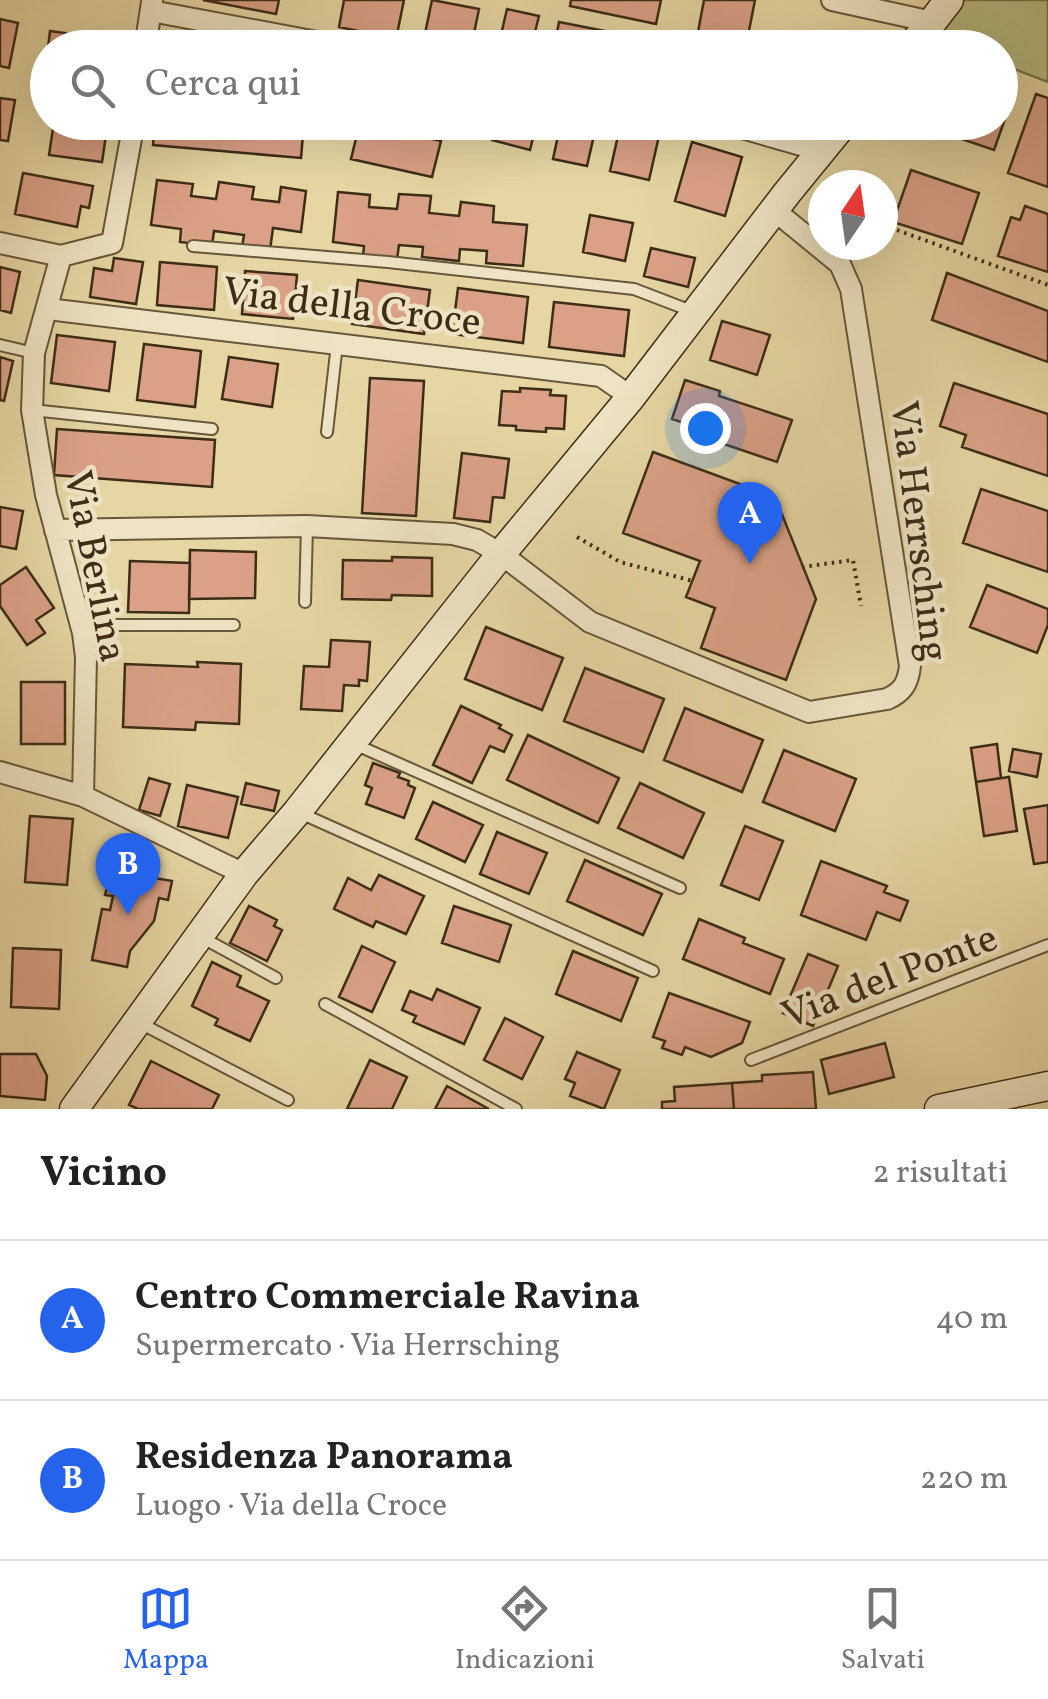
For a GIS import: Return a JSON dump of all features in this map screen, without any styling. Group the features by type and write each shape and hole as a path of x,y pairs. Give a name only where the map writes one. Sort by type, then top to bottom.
{"street":[{"path":"832,0 941,11"},
{"path":"151,6 264,30"},
{"path":"925,30 941,11"},
{"path":"0,243 60,256 112,243 131,140"},
{"path":"784,140 822,151"},
{"path":"83,1106 244,874 631,396 831,140"},
{"name":"Via Herrsching","path":"502,554 590,622 808,712 887,699 904,687 910,666 851,289 840,264 774,210"},
{"name":"Via Berlina","path":"60,256 34,353 32,410 46,495 83,633 83,796"},
{"name":"Via della Croce","path":"56,310 601,376 631,396"},
{"path":"55,530 307,526 454,534 477,540 502,554"},
{"path":"0,772 83,796 244,874"},
{"path":"939,1109 1048,1086"}],"lane":[{"name":"Via della Croce","path":"193,246 634,289 695,312"},
{"path":"327,432 337,342"},
{"path":"0,346 34,353"},
{"name":"Via Berlina","path":"32,410 212,429"},
{"path":"305,602 307,526"},
{"path":"83,633 112,625 234,625"},
{"path":"351,743 680,888"},
{"path":"297,812 653,971"},
{"path":"200,936 276,978"},
{"name":"Via del Ponte","path":"752,1060 1048,945"},
{"path":"325,1004 516,1109"},
{"path":"138,1022 288,1100"}],"path":[{"path":"898,231 1048,286"},
{"path":"576,537 620,562 693,580"},
{"path":"802,567 853,560 861,606"}],"green space":[{"path":"962,0 1048,0 1048,82 1018,71 1018,30 939,30"}],"building":[{"path":"203,0 279,0 276,14"},
{"path":"344,0 404,0 398,30 339,27"},
{"path":"432,0 479,9 475,30 426,30"},
{"path":"571,0 661,0 656,24 570,6"},
{"path":"704,0 755,0 749,30 698,30"},
{"path":"507,9 539,16 536,30 502,30"},
{"path":"0,19 18,23 9,68 0,66"},
{"path":"559,22 600,30 557,30"},
{"path":"1036,94 1048,98 1048,187 1008,173"},
{"path":"0,98 15,100 8,141 0,140"},
{"path":"51,140 105,140 102,162 49,155"},
{"path":"153,140 302,140 301,158 153,145"},
{"path":"356,140 441,141 432,177 351,159"},
{"path":"492,140 532,140 530,150"},
{"path":"557,140 593,140 587,166 553,159"},
{"path":"617,140 658,140 649,180 610,171"},
{"path":"964,140 998,140 994,150"},
{"path":"692,142 742,157 725,216 675,201"},
{"path":"911,170 979,193 962,244 898,224 898,208"},
{"path":"23,173 93,186 89,208 81,206 77,227 15,214"},
{"path":"157,180 193,184 191,196 216,199 219,182 254,187 252,199 279,202 281,187 306,191 301,232 273,228 270,250 242,247 244,235 214,231 212,246 180,242 181,229 151,225"},
{"path":"338,192 370,195 369,207 397,209 399,194 431,196 429,213 459,216 461,202 494,206 493,222 527,225 523,266 486,263 487,251 460,249 459,261 422,257 423,247 399,245 397,259 363,256 364,246 333,242"},
{"path":"1025,206 1048,214 1048,272 998,256 1011,217 1020,220"},
{"path":"590,215 633,223 625,261 583,252"},
{"path":"651,248 695,258 688,287 644,276"},
{"path":"114,258 143,262 136,304 90,297 94,268 112,271"},
{"path":"160,262 217,267 214,310 157,305"},
{"path":"0,267 20,272 11,313 0,310"},
{"path":"245,271 297,275 293,319 242,314"},
{"path":"947,273 1048,311 1048,362 932,320"},
{"path":"358,280 430,290 424,334 352,324"},
{"path":"458,288 528,297 523,343 452,334"},
{"path":"554,302 629,310 624,356 549,347"},
{"path":"722,321 770,335 757,375 710,360"},
{"path":"57,335 115,342 109,391 51,383"},
{"path":"144,344 201,351 195,407 137,400"},
{"path":"0,357 13,361 4,401 0,400"},
{"path":"229,357 278,364 272,407 222,399"},
{"path":"370,378 424,381 416,516 362,513"},
{"path":"685,380 720,391 719,396 792,420 777,462 703,437 705,430 672,419"},
{"path":"954,383 1048,414 1048,476 962,447 966,435 940,426"},
{"path":"520,388 551,390 550,395 566,396 564,429 546,428 546,432 499,425 502,391 520,392"},
{"path":"57,429 215,440 212,487 54,475"},
{"path":"653,452 775,497 816,599 786,680 701,648 715,608 686,597 700,561 623,533"},
{"path":"462,453 509,459 504,498 493,497 490,522 454,518"},
{"path":"981,489 1048,511 1048,572 963,543"},
{"path":"0,507 23,511 16,549 0,546"},
{"path":"190,550 256,552 255,598 189,599"},
{"path":"392,557 432,558 432,596 342,599 343,560 392,561"},
{"path":"130,561 190,563 189,613 128,612"},
{"path":"26,567 54,608 36,620 45,633 27,645 0,606 0,585"},
{"path":"987,585 1048,609 1048,625 1037,653 970,627"},
{"path":"486,627 563,658 542,710 465,679"},
{"path":"331,640 370,642 367,681 359,680 359,686 344,685 342,711 301,709 304,666 329,667"},
{"path":"197,662 241,664 239,724 196,722 195,730 123,727 125,664 198,667"},
{"path":"585,668 664,699 643,752 564,721"},
{"path":"21,682 65,682 65,744 21,744"},
{"path":"461,706 501,725 499,728 512,735 504,752 490,746 472,783 433,765"},
{"path":"685,708 763,740 742,792 664,760"},
{"path":"528,735 619,778 598,823 507,780"},
{"path":"997,744 1001,778 976,782 971,748"},
{"path":"1013,749 1041,754 1037,777 1009,771"},
{"path":"784,750 856,779 835,831 763,802"},
{"path":"373,763 400,773 398,777 415,788 404,818 366,804 372,788 365,785"},
{"path":"1009,777 1017,831 984,836 976,782"},
{"path":"149,778 170,784 160,816 139,810"},
{"path":"246,783 279,791 274,811 241,804"},
{"path":"640,783 704,813 683,858 618,828"},
{"path":"187,785 238,797 228,838 178,826"},
{"path":"433,802 483,825 465,862 416,839"},
{"path":"1048,805 1048,862 1034,864 1024,809"},
{"path":"30,816 73,819 67,885 25,882"},
{"path":"745,826 783,841 759,900 721,885"},
{"path":"497,832 547,853 529,894 480,874"},
{"path":"115,858 157,867 155,878 172,881 168,900 159,898 154,921 130,951 127,967 92,960 102,909 110,910 113,896 105,895"},
{"path":"585,860 662,894 643,935 567,901"},
{"path":"821,861 887,886 884,892 908,901 900,921 877,912 866,940 801,915"},
{"path":"379,875 424,896 406,934 376,921 373,927 334,909 348,878 371,890"},
{"path":"249,906 277,920 274,926 282,930 267,961 230,943"},
{"path":"454,906 511,925 499,962 442,943"},
{"path":"699,919 784,959 770,994 683,959"},
{"path":"362,946 395,962 372,1012 339,997"},
{"path":"13,948 61,950 59,1009 11,1007"},
{"path":"573,951 638,978 621,1021 556,994"},
{"path":"808,954 838,966 813,1026 783,1013"},
{"path":"212,962 241,976 237,986 269,1001 250,1041 215,1025 218,1019 192,1006"},
{"path":"437,989 480,1008 464,1044 413,1022 416,1016 402,1010 410,991 432,1000"},
{"path":"669,993 750,1022 742,1043 711,1057 685,1047 682,1055 662,1048 665,1041 653,1037"},
{"path":"505,1018 543,1037 522,1079 484,1060"},
{"path":"885,1043 894,1077 829,1094 821,1060"},
{"path":"577,1052 620,1070 604,1109 570,1096 575,1083 565,1079"},
{"path":"0,1054 36,1054 47,1076 45,1100 0,1096"},
{"path":"370,1060 407,1077 392,1109 347,1109"},
{"path":"151,1061 219,1095 212,1109 138,1109 129,1105"},
{"path":"813,1072 816,1109 734,1109 732,1083 762,1081 762,1075"},
{"path":"732,1083 734,1109 662,1109 662,1102 675,1101 674,1087"},
{"path":"447,1086 489,1109 435,1109"}],"place":[{"name":"Centro Commerciale Ravina","path":"750,564"},
{"name":"Residenza Panorama","path":"128,915"}]}
